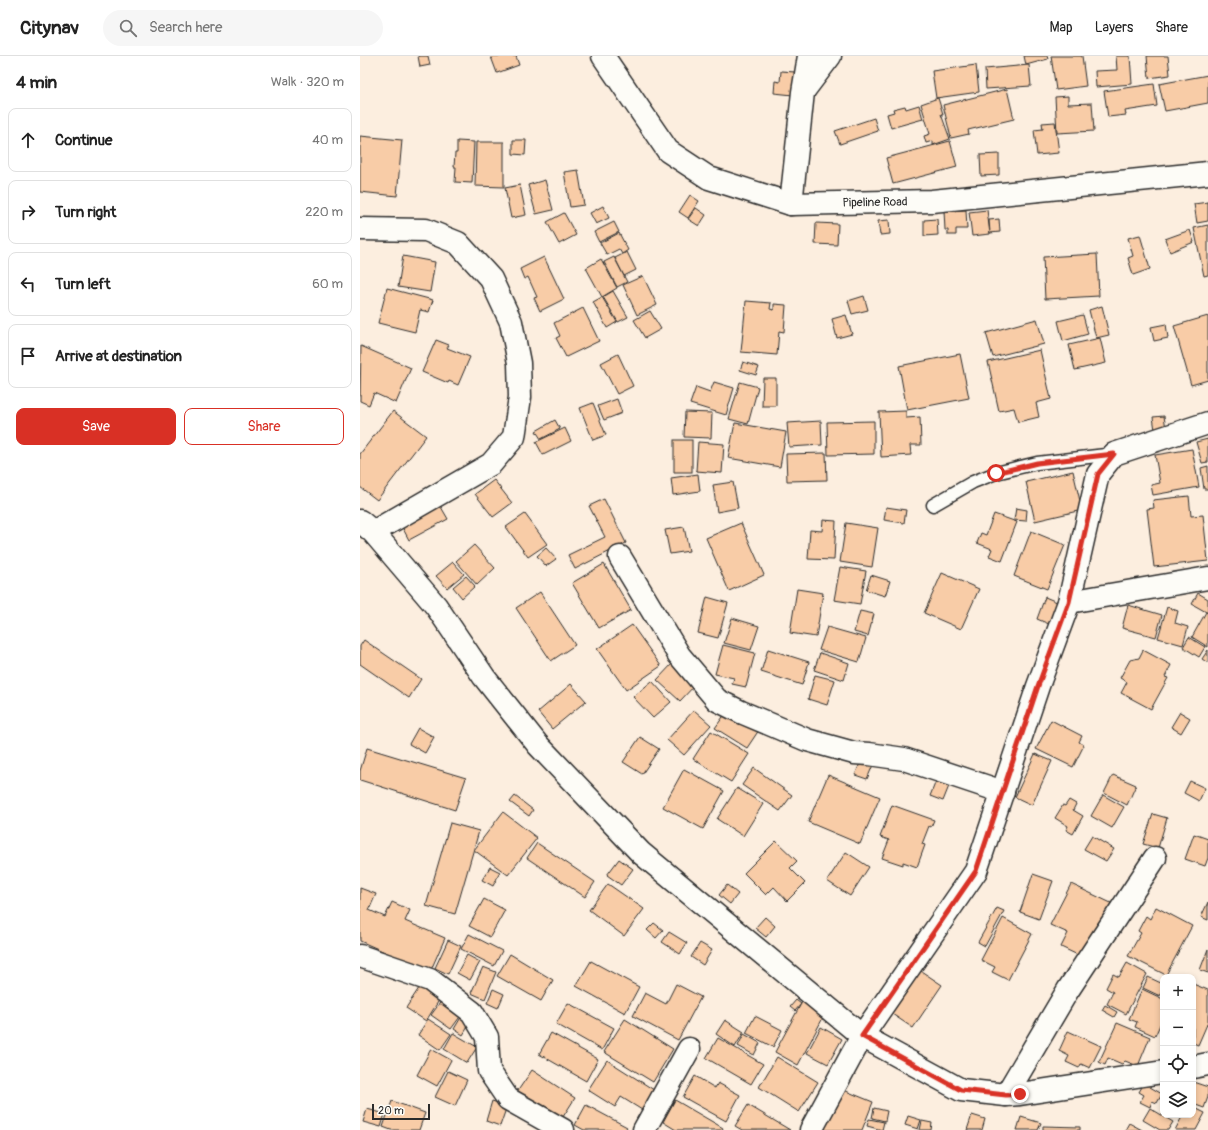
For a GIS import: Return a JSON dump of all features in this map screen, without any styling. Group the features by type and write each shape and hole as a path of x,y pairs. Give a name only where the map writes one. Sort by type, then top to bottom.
{"street":[{"name":"Pipeline Road","path":"603,56 668,151 709,178 791,204 932,201 1208,173"},
{"path":"791,204 803,92 809,56"},
{"path":"803,92 830,56"},
{"path":"360,229 426,230 458,243 491,279 511,322 519,364 520,397 514,436 491,464 366,526 436,606 484,676 538,745 641,853 862,1036 961,1090 1006,1095 1020,1094 1160,1072"},
{"path":"811,1130 862,1036 976,871 1038,686 1069,602 1098,474 1114,454 1208,423"},
{"path":"620,557 679,655 717,700 781,730 807,740 854,753 904,759 1003,792"},
{"path":"1069,602 1208,578"},
{"path":"1006,1095 1068,990 1155,858"},
{"path":"360,956 430,980 472,1012 487,1037 489,1071 508,1099 563,1130"},
{"path":"644,1130 689,1048"},
{"path":"1196,1066 1208,1064"}],"lane":[{"path":"933,505 973,482 996,473 1037,463 1114,454"}],"building":[{"path":"418,56 428,56 430,65 420,67"},
{"path":"516,56 519,65 497,73 491,57"},
{"path":"1024,56 1047,56 1048,59 1026,65"},
{"path":"1051,56 1082,56 1086,86 1056,90"},
{"path":"1116,56 1130,56 1132,84 1096,87 1095,71 1117,70"},
{"path":"1147,56 1168,56 1170,75 1149,78"},
{"path":"976,65 979,92 936,98 932,71"},
{"path":"1029,65 1031,86 986,89 985,69"},
{"path":"781,71 795,72 793,95 774,93 775,81 780,82"},
{"path":"1208,75 1208,103 1165,111 1159,84"},
{"path":"1154,84 1157,106 1125,111 1126,115 1108,117 1104,91"},
{"path":"1007,89 1014,119 968,130 969,134 951,138 943,105"},
{"path":"1068,96 1068,104 1092,103 1094,131 1057,133 1055,97"},
{"path":"938,98 943,114 941,114 950,139 933,145 933,141 926,143 924,136 930,134 921,104"},
{"path":"919,105 923,119 891,128 887,114 894,112 893,109 905,106 906,109"},
{"path":"874,118 878,131 840,144 835,131"},
{"path":"1055,122 1059,153 1037,155 1034,130 1043,129 1042,123"},
{"path":"360,136 402,140 397,196 360,192"},
{"path":"513,140 526,140 525,155 513,154"},
{"path":"457,141 474,142 472,183 455,182 456,167 454,167 455,153 457,153"},
{"path":"950,141 957,167 893,184 886,158"},
{"path":"476,142 504,142 504,187 475,186"},
{"path":"999,154 999,175 981,176 980,155"},
{"path":"578,170 584,205 570,207 564,172"},
{"path":"545,180 553,210 536,214 528,185"},
{"path":"520,185 526,215 511,218 505,188"},
{"path":"690,195 699,201 688,218 679,212"},
{"path":"1208,202 1208,221 1197,223 1194,204"},
{"path":"603,206 609,218 596,224 590,213"},
{"path":"696,208 706,215 699,226 688,219"},
{"path":"966,210 967,229 956,229 956,235 948,235 948,230 945,230 944,211"},
{"path":"987,210 990,234 972,236 969,212"},
{"path":"564,213 576,235 559,244 547,222"},
{"path":"937,219 938,235 924,236 924,220"},
{"path":"999,219 1000,232 990,233 989,220"},
{"path":"889,220 890,234 880,235 878,221"},
{"path":"614,222 619,232 599,242 594,232"},
{"path":"816,223 838,224 837,245 815,244"},
{"path":"1208,225 1208,275 1204,276 1194,228"},
{"path":"1190,230 1194,242 1170,252 1165,239"},
{"path":"619,233 628,250 622,254 619,249 607,255 600,243"},
{"path":"1140,235 1150,269 1133,275 1128,258 1133,256 1128,238"},
{"path":"627,252 636,270 624,276 615,258"},
{"path":"1097,254 1099,296 1045,299 1043,257"},
{"path":"403,256 435,262 430,292 398,287"},
{"path":"544,257 564,299 540,311 534,298 537,297 528,277 524,279 520,269"},
{"path":"614,257 627,282 617,287 604,262"},
{"path":"601,259 617,288 602,297 586,268"},
{"path":"643,276 657,305 637,315 623,285"},
{"path":"387,288 433,300 429,312 420,310 415,332 378,323"},
{"path":"613,291 628,317 618,322 603,297"},
{"path":"864,296 868,310 852,314 848,301"},
{"path":"602,297 617,322 607,328 593,302"},
{"path":"746,301 771,303 770,309 774,310 774,304 786,305 784,332 779,331 777,355 741,352"},
{"path":"1102,306 1109,335 1096,338 1089,310"},
{"path":"583,308 599,341 566,357 556,338 560,336 554,323"},
{"path":"650,311 661,329 645,338 634,320"},
{"path":"846,315 852,334 837,338 832,319"},
{"path":"1083,315 1088,334 1063,341 1058,321"},
{"path":"1208,316 1208,380 1191,385 1174,326"},
{"path":"1037,319 1044,344 993,357 986,333"},
{"path":"1166,324 1168,338 1154,341 1151,327"},
{"path":"1100,338 1106,363 1075,370 1069,345"},
{"path":"436,340 449,345 447,348 470,357 458,385 449,381 448,383 422,372"},
{"path":"361,346 411,368 396,403 374,393 369,405 360,401"},
{"path":"1040,350 1051,399 1036,403 1039,417 1018,422 1014,408 999,411 988,362"},
{"path":"618,354 633,386 617,394 601,363"},
{"path":"960,354 969,398 907,410 899,366"},
{"path":"743,362 759,367 756,375 740,370"},
{"path":"763,378 776,378 776,406 762,406"},
{"path":"714,382 734,388 726,415 690,404 696,387 710,392"},
{"path":"740,382 758,387 748,424 729,419"},
{"path":"617,399 622,413 604,420 598,406"},
{"path":"593,403 606,435 593,440 580,408"},
{"path":"393,411 426,436 377,500 360,487 360,454"},
{"path":"906,411 906,418 920,417 921,445 910,445 911,455 881,457 879,412"},
{"path":"685,412 712,413 711,438 684,437"},
{"path":"1164,416 1166,429 1155,430 1153,417"},
{"path":"555,420 560,429 541,439 536,431"},
{"path":"821,421 822,445 789,447 787,423"},
{"path":"874,421 874,454 828,455 827,422"},
{"path":"735,423 786,432 780,467 728,458"},
{"path":"565,428 571,441 543,455 536,442"},
{"path":"1208,439 1208,462 1202,463 1196,442"},
{"path":"674,440 692,440 692,472 674,472"},
{"path":"698,442 724,444 722,473 696,471"},
{"path":"1192,449 1199,487 1153,495 1151,485 1160,483 1155,455"},
{"path":"826,453 827,480 787,481 786,454"},
{"path":"1208,466 1208,489 1204,489 1201,468"},
{"path":"1073,471 1082,510 1035,521 1026,482"},
{"path":"698,474 700,491 673,495 671,478"},
{"path":"494,480 512,503 493,517 475,494"},
{"path":"733,482 738,508 717,512 713,485"},
{"path":"1189,496 1191,516 1203,515 1208,561 1154,567 1147,509 1154,508 1153,500"},
{"path":"604,499 626,543 575,569 568,555 605,537 589,506"},
{"path":"437,500 448,519 409,540 399,521"},
{"path":"886,507 906,510 904,523 884,520"},
{"path":"1016,508 1027,510 1026,521 1014,520"},
{"path":"525,514 547,544 528,557 506,527"},
{"path":"994,514 1017,522 1002,561 989,556 992,549 977,543 981,533 986,535"},
{"path":"823,520 836,521 834,560 808,559 810,530 822,531"},
{"path":"741,523 764,575 729,591 706,538"},
{"path":"846,523 878,528 872,567 840,562"},
{"path":"684,527 689,551 670,554 665,530"},
{"path":"1031,531 1065,545 1047,589 1014,576"},
{"path":"474,545 495,568 477,585 456,561"},
{"path":"546,548 556,559 546,566 537,556"},
{"path":"453,562 464,574 447,588 436,576"},
{"path":"604,564 631,610 599,628 572,583"},
{"path":"840,567 866,571 860,604 834,600"},
{"path":"942,573 979,589 961,629 924,613"},
{"path":"871,575 890,581 885,596 866,590"},
{"path":"466,576 475,586 462,598 453,587"},
{"path":"797,589 823,593 816,637 790,633"},
{"path":"540,592 575,645 551,661 516,608"},
{"path":"1198,593 1208,599 1208,613 1192,604"},
{"path":"707,597 728,603 718,638 698,633"},
{"path":"1045,597 1057,602 1049,624 1037,619"},
{"path":"1128,605 1162,615 1156,637 1122,628"},
{"path":"1167,607 1178,611 1175,623 1188,627 1183,645 1158,638"},
{"path":"860,611 874,614 868,636 854,632"},
{"path":"1206,612 1208,613 1208,647 1192,637"},
{"path":"732,618 759,626 751,650 724,643"},
{"path":"632,625 661,666 626,690 597,649"},
{"path":"827,627 866,638 859,662 819,650"},
{"path":"1189,637 1205,647 1199,657 1183,647"},
{"path":"364,640 421,679 409,698 360,664 360,646"},
{"path":"723,645 755,653 746,687 732,684 734,678 715,674"},
{"path":"768,649 809,662 802,685 761,672"},
{"path":"1143,650 1171,665 1165,677 1168,678 1151,709 1121,693 1127,682 1120,678 1130,660 1139,658"},
{"path":"1208,650 1208,663 1202,659"},
{"path":"820,653 849,663 844,680 814,670"},
{"path":"673,663 696,684 680,701 657,680"},
{"path":"815,675 835,680 827,705 808,699"},
{"path":"652,681 671,702 653,718 633,697"},
{"path":"571,684 586,701 552,729 538,712"},
{"path":"694,710 711,725 684,755 667,740"},
{"path":"728,710 759,730 747,748 715,728"},
{"path":"1180,712 1190,718 1181,733 1171,727"},
{"path":"1051,720 1082,736 1079,742 1084,745 1073,767 1036,749"},
{"path":"418,728 434,737 425,753 409,744"},
{"path":"711,731 749,754 731,782 693,759"},
{"path":"640,737 659,749 642,774 623,762"},
{"path":"367,748 466,778 455,810 360,780 360,771"},
{"path":"1035,754 1052,761 1032,805 1015,797"},
{"path":"861,761 873,765 867,779 855,775"},
{"path":"754,768 792,795 780,811 742,785"},
{"path":"684,769 724,791 703,829 663,807"},
{"path":"828,775 880,797 860,844 808,822"},
{"path":"1113,775 1136,785 1127,805 1104,793"},
{"path":"938,776 951,781 943,801 930,796"},
{"path":"1190,781 1205,788 1199,801 1184,793"},
{"path":"737,788 763,804 743,836 717,819"},
{"path":"1103,795 1124,807 1112,828 1091,816"},
{"path":"515,796 533,810 529,816 510,802"},
{"path":"1069,800 1076,804 1073,810 1083,816 1073,834 1066,830 1068,826 1055,818 1063,805 1065,806"},
{"path":"892,805 934,820 931,827 929,826 922,844 925,845 917,867 903,862 903,865 882,858 889,840 880,837"},
{"path":"503,812 537,838 508,875 474,850"},
{"path":"1153,814 1167,818 1158,848 1143,844"},
{"path":"450,823 479,831 455,914 426,906"},
{"path":"1194,834 1208,839 1208,858 1205,866 1185,859"},
{"path":"1092,836 1114,849 1106,861 1084,849"},
{"path":"776,841 797,861 790,868 805,883 787,901 774,887 766,895 744,873"},
{"path":"537,843 595,882 585,897 527,858"},
{"path":"846,852 869,867 850,896 827,881"},
{"path":"619,859 633,869 621,885 607,875"},
{"path":"490,867 500,872 493,886 482,880"},
{"path":"1033,874 1053,881 1039,919 1020,912"},
{"path":"608,884 644,909 624,936 589,910"},
{"path":"1071,884 1111,903 1084,958 1061,947 1068,933 1050,925"},
{"path":"727,885 738,894 730,904 719,895"},
{"path":"360,888 376,894 369,910 385,917 392,902 410,910 405,921 445,938 430,972 360,941"},
{"path":"484,899 505,910 490,937 469,926"},
{"path":"1208,902 1208,920 1201,917"},
{"path":"1156,907 1192,926 1167,974 1128,956 1141,933 1138,931 1146,916 1150,919"},
{"path":"997,908 1004,911 985,946 978,942"},
{"path":"765,917 775,926 766,937 755,928"},
{"path":"1003,918 1032,934 1008,980 992,972 995,967 981,960"},
{"path":"654,923 663,930 656,938 647,930"},
{"path":"669,932 687,943 680,954 662,942"},
{"path":"469,934 502,951 494,966 461,949"},
{"path":"448,940 461,946 448,974 435,968"},
{"path":"700,943 712,950 703,965 691,957"},
{"path":"1208,949 1208,973 1200,970"},
{"path":"510,954 553,980 541,1001 497,976"},
{"path":"467,955 480,962 470,980 457,973"},
{"path":"591,961 639,987 625,1013 576,986"},
{"path":"1127,963 1147,974 1126,1014 1107,1004 1113,992 1106,988 1113,974 1119,977"},
{"path":"483,967 496,972 485,999 471,993"},
{"path":"918,969 942,985 913,1028 889,1012"},
{"path":"1148,977 1160,983 1160,996 1143,988"},
{"path":"423,982 443,994 426,1021 406,1008"},
{"path":"676,984 701,997 678,1040 633,1016 645,993 666,1004"},
{"path":"1196,985 1208,990 1208,1022 1198,1045 1196,1044"},
{"path":"493,989 504,994 498,1008 487,1003"},
{"path":"1142,989 1160,998 1160,1025 1155,1036 1135,1027 1137,1022 1129,1019"},
{"path":"445,996 465,1010 451,1029 431,1015"},
{"path":"796,1000 801,1004 795,1011 790,1007"},
{"path":"802,1002 825,1014 798,1065 775,1052"},
{"path":"568,1003 614,1028 602,1050 556,1024"},
{"path":"1105,1005 1117,1012 1114,1017 1102,1010"},
{"path":"463,1014 472,1020 463,1035 454,1029"},
{"path":"755,1016 782,1030 773,1047 746,1033"},
{"path":"428,1019 451,1034 440,1050 418,1035"},
{"path":"625,1019 673,1049 653,1082 604,1052"},
{"path":"725,1020 744,1032 735,1047 716,1034"},
{"path":"1117,1023 1150,1037 1138,1066 1125,1061 1122,1064 1108,1058 1105,1065 1099,1062"},
{"path":"821,1027 842,1039 828,1064 807,1053"},
{"path":"1068,1031 1101,1046 1090,1068 1081,1064 1079,1068 1066,1062 1069,1056 1059,1051"},
{"path":"453,1033 477,1047 467,1063 444,1049"},
{"path":"551,1033 598,1059 586,1081 539,1054"},
{"path":"744,1034 760,1043 754,1055 738,1046"},
{"path":"718,1038 763,1064 751,1084 706,1058"},
{"path":"431,1049 451,1060 437,1086 417,1075"},
{"path":"777,1057 818,1082 799,1112 759,1087"},
{"path":"607,1060 654,1090 642,1110 621,1097 615,1107 588,1090"},
{"path":"532,1070 575,1098 561,1120 517,1092"},
{"path":"448,1071 467,1080 455,1106 435,1097"},
{"path":"695,1076 715,1088 718,1083 740,1095 726,1121 683,1097"},
{"path":"1146,1080 1152,1083 1150,1087 1160,1093 1160,1098 1157,1103 1152,1101 1150,1107 1140,1102 1144,1095 1139,1092"},
{"path":"1196,1083 1208,1087 1208,1097 1204,1108 1196,1105"},
{"path":"841,1089 873,1102 862,1130 824,1130"},
{"path":"675,1100 723,1128 722,1130 676,1130 663,1122"},
{"path":"392,1101 425,1113 419,1130 391,1130 383,1127"},
{"path":"492,1101 507,1106 500,1126 486,1121"},
{"path":"586,1105 627,1127 625,1130 584,1130 575,1125"},
{"path":"748,1105 790,1130 742,1130 735,1126"},
{"path":"874,1108 887,1111 885,1121 872,1118"},
{"path":"1150,1108 1160,1114 1160,1118 1166,1118 1173,1122 1168,1130 1160,1130 1143,1120"},
{"path":"1196,1108 1205,1113 1196,1130 1175,1130 1181,1118 1196,1118"},
{"path":"367,1109 385,1114 381,1127 363,1122"},
{"path":"972,1115 985,1119 982,1130 967,1130"},
{"path":"908,1116 921,1120 918,1129 905,1125"},
{"path":"1021,1117 1041,1123 1038,1130 1017,1130"},
{"path":"869,1119 884,1122 882,1130 867,1126"},
{"path":"922,1121 932,1123 931,1130 920,1130"},
{"path":"1129,1123 1142,1130 1125,1130"},
{"path":"1043,1126 1080,1127 1080,1130 1043,1130"}],"route":[{"path":"996,473 1037,463 1114,454 1098,474 1069,602 1038,686 976,871 862,1036 961,1090 1006,1095 1020,1094"}]}
